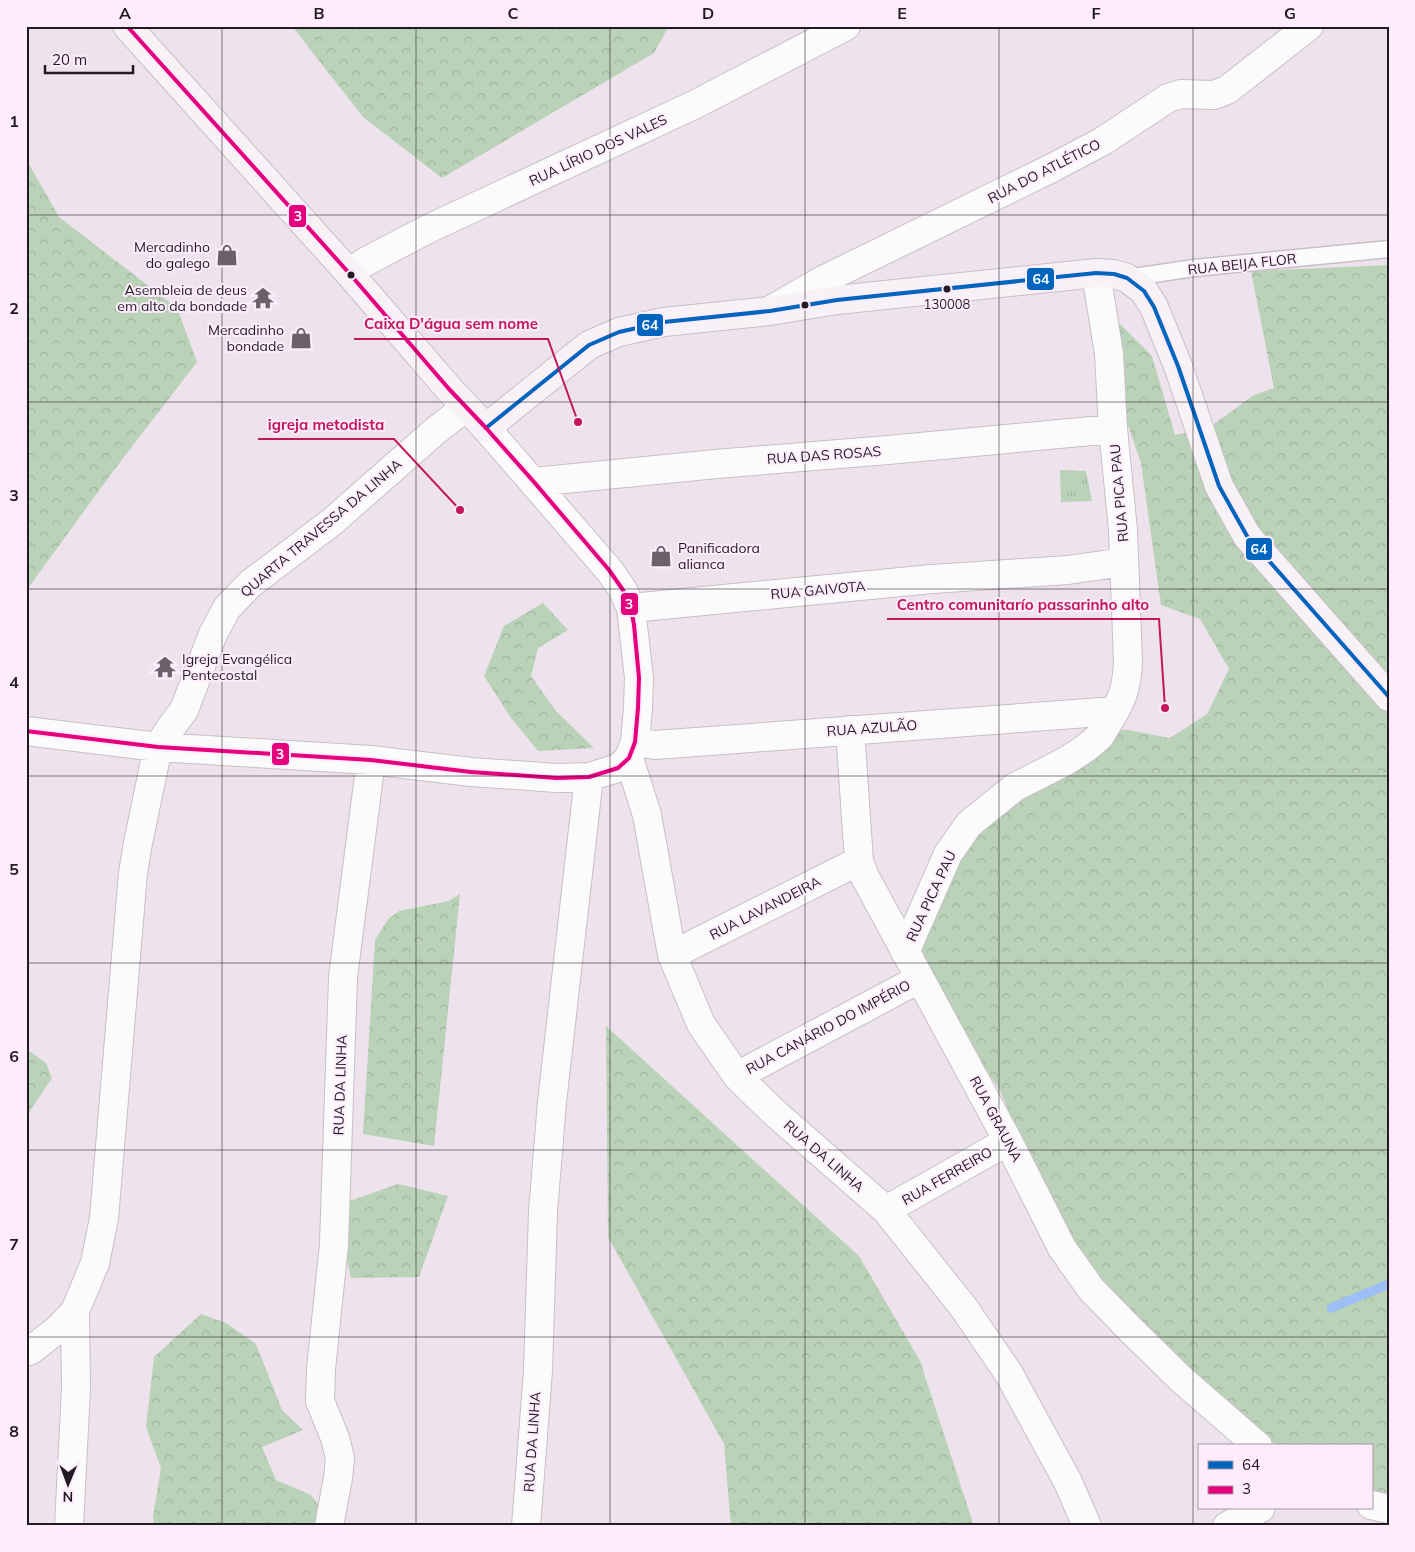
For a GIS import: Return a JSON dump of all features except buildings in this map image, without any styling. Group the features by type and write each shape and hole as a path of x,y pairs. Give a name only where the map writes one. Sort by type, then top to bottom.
{"street":[{"name":"RUA DA LINHA","path":"127,26 534,482 610,570 623,590 631,608 639,678 640,748 649,823 672,955 701,1024 737,1076 776,1114 886,1210 964,1308 1008,1374 1068,1482 1087,1526"},
{"name":"RUA LÍRIO DOS VALES","path":"349,273 365,262 430,228 696,104 846,26"},
{"name":"RUA DO ATLÉTICO","path":"770,310 822,280 1086,150 1133,122 1168,98 1181,94 1214,95 1227,90 1308,26"},
{"name":"RUA BEIJA FLOR","path":"486,428 589,345 620,332 664,322 837,300 1096,274 1114,274 1127,278"},
{"name":"RUA PICA PAU","path":"905,952 948,854 969,824 1015,787 1059,765 1086,748 1100,736 1123,697 1127,680 1123,530 1113,429 1109,354 1096,274"},
{"path":"1127,278 1144,291 1154,306 1178,366 1219,486 1247,536 1389,697"},
{"name":"QUARTA TRAVESSA DA LINHA","path":"158,747 184,710 213,634 227,608 250,584 333,521 434,432 466,407"},
{"name":"RUA DAS ROSAS","path":"534,482 1113,429"},
{"name":"RUA GAIVOTA","path":"631,608 932,580 1068,570 1124,562"},
{"name":"RUA AZULÃO","path":"640,748 850,730 1115,711"},
{"name":"RUA GRAUNA","path":"850,730 859,861 864,875 1008,1141 1062,1248 1092,1289 1181,1379 1256,1444"},
{"path":"26,731 158,747 370,760 471,772 557,778 589,777 618,768 640,748"},
{"path":"26,1352 32,1350 58,1329 75,1311 95,1263 104,1218 133,873 158,747"},
{"name":"RUA DA LINHA","path":"329,1526 340,1458 335,1438 320,1400 321,1369 334,1244 344,977 370,760"},
{"name":"RUA DA LINHA","path":"526,1526 538,1371 544,1212 552,1102 589,777"},
{"name":"RUA LAVANDEIRA","path":"672,955 859,861"},
{"name":"RUA CANÁRIO DO IMPÉRIO","path":"737,1076 919,979"},
{"name":"RUA FERREIRO","path":"886,1210 1008,1141"},
{"path":"70,1526 76,1389 75,1311"},
{"path":"1372,1505 1389,1509"},
{"path":"1228,1526 1257,1510"}],"lane":[{"name":"RUA BEIJA FLOR","path":"1127,278 1194,268 1389,249"}],"green space":[{"path":"292,26 669,26 654,53 442,178 363,117"},
{"path":"26,159 59,217 177,308 197,362 114,470 26,591"},
{"path":"1389,265 1389,1501 1372,1496 1372,1444 1275,1444 1236,1415 1074,1262 1000,1091 903,942 970,832 1101,730 1128,730 1170,738 1207,714 1229,669 1200,619 1161,605 1141,463 1120,402 1115,319 1152,356 1175,435 1210,427 1254,395 1274,388 1251,271"},
{"path":"1060,470 1086,471 1092,501 1061,502"},
{"path":"543,603 568,630 538,648 531,676 556,711 594,748 538,751 511,718 484,676 504,626"},
{"path":"460,894 434,1146 363,1134 375,940 388,919 399,911 449,901"},
{"path":"606,1026 859,1256 920,1361 974,1526 731,1526 724,1444 608,1237"},
{"path":"26,1049 46,1063 52,1078 26,1117"},
{"path":"398,1184 448,1196 419,1277 351,1278 335,1206"},
{"path":"201,1314 228,1324 256,1344 282,1410 303,1430 262,1447 276,1480 311,1495 336,1526 154,1526 153,1516 161,1468 146,1427 154,1357"}],"waterway":[{"path":"1331,1308 1389,1284"}],"transit line":[{"name":"3","path":"26,731 158,747 371,760 471,772 557,778 589,777 618,768 629,758 635,742 639,678 634,625 631,608 623,590 609,570 534,482 449,389 349,273 127,26"},
{"name":"64","path":"486,428 589,345 619,332 664,322 770,311 837,300 1096,273 1114,274 1127,278 1144,291 1154,307 1178,366 1219,486 1247,536 1389,697"}],"place":[{"name":"Mercadinho do galego","path":"227,255"},
{"name":"130008","path":"947,289"},
{"name":"Asembleia de deus em alto da bondade","path":"263,298"},
{"name":"Mercadinho bondade","path":"301,338"},
{"name":"Caixa D'água sem nome","path":"578,422"},
{"name":"igreja metodista","path":"460,510"},
{"name":"Panificadora alianca","path":"661,556"},
{"name":"Igreja Evangélica Pentecostal","path":"165,667"},
{"name":"Centro comunitarío passarinho alto","path":"1165,708"}]}
